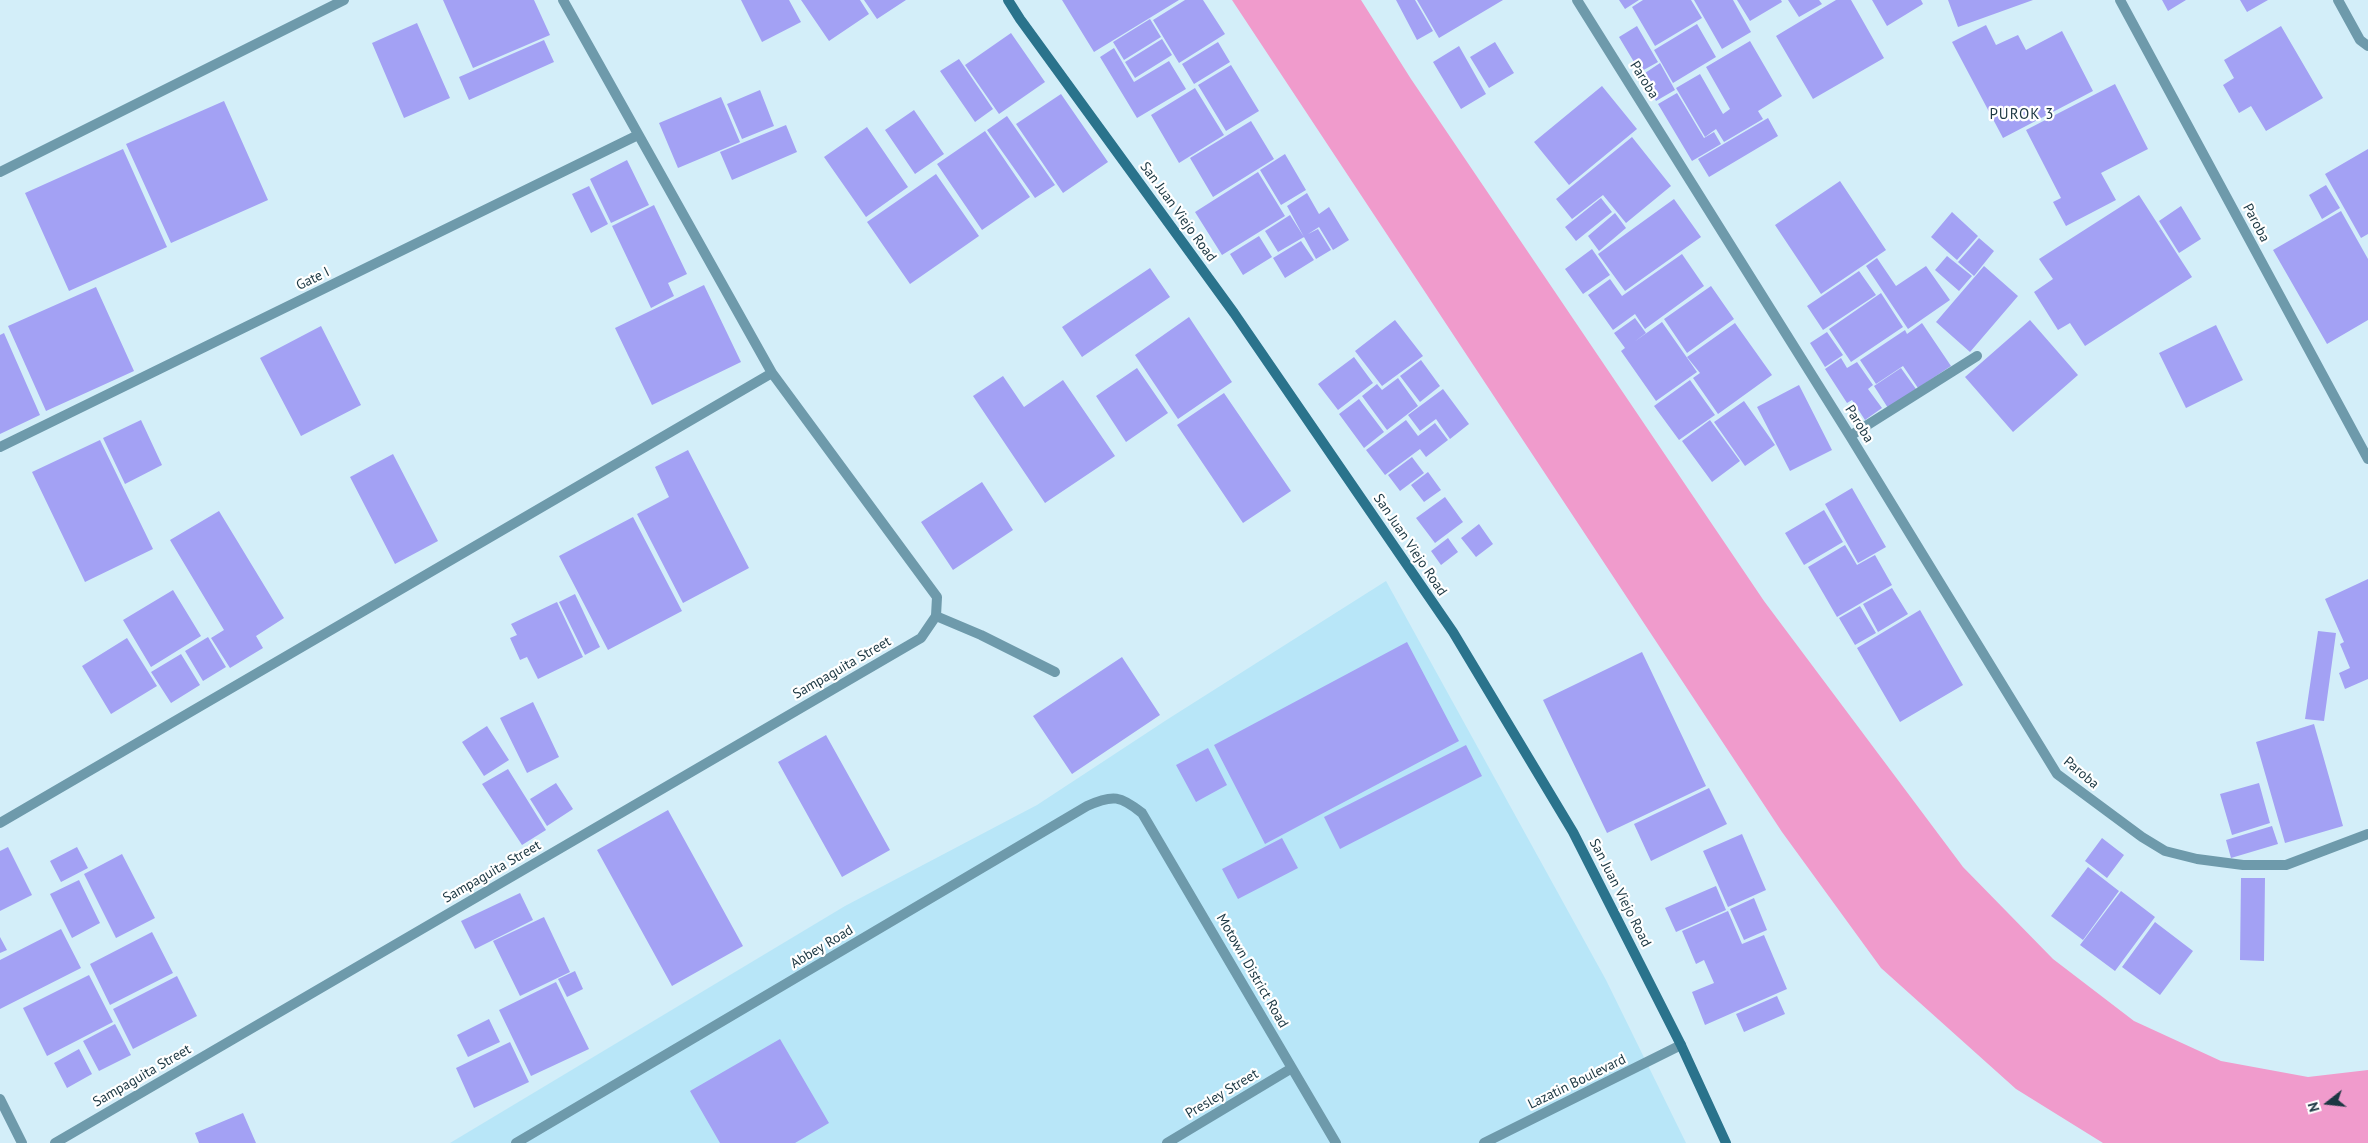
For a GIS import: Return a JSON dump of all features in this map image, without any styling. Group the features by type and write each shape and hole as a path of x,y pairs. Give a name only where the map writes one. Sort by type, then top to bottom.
{"street":[{"path":"0,172 344,0"},
{"path":"563,0 772,373 936,597 936,616 981,635 1055,672"},
{"name":"San Juan Viejo Road","path":"1008,0 1234,313 1453,632 1573,832 1681,1045 1726,1143"},
{"name":"Paroba","path":"1577,0 1850,436 2056,774 2142,837 2165,851 2197,859 2243,865 2286,865 2368,834"},
{"name":"Paroba","path":"2120,0 2368,459"},
{"path":"2338,0 2360,40 2368,46"},
{"name":"Gate I","path":"0,448 638,135"},
{"path":"1850,436 1977,356"},
{"path":"0,823 772,373"},
{"name":"Sampaguita Street","path":"55,1143 921,638 936,616"},
{"name":"Abbey Road","path":"516,1143 1087,806 1102,799 1119,798 1142,813"},
{"name":"Motown District Road","path":"1142,813 1336,1143"},
{"name":"Lazatin Boulevard","path":"1484,1143 1681,1045"},
{"name":"Presley Street","path":"1167,1143 1292,1068"},
{"path":"0,1098 22,1143"}],"shaded area":[{"path":"1232,0 1361,0 1411,79 1764,601 1963,867 2053,959 2134,1021 2221,1061 2308,1077 2368,1070 2368,1143 2103,1143 2016,1089 1881,968 1782,832"},
{"path":"1386,581 1606,980 1686,1143 450,1143 845,906 1037,805 1168,719"}],"building":[{"path":"443,0 534,0 550,35 473,68"},
{"path":"741,0 789,0 801,22 762,42"},
{"path":"801,0 860,0 869,14 829,41"},
{"path":"864,0 906,0 877,19"},
{"path":"1062,0 1179,0 1094,52"},
{"path":"1185,0 1203,0 1225,34 1179,63 1153,20"},
{"path":"1396,0 1415,0 1433,31 1417,40"},
{"path":"1417,0 1503,0 1439,38"},
{"path":"1619,0 1639,0 1625,9"},
{"path":"1643,0 1691,0 1702,18 1655,46 1632,7"},
{"path":"1694,0 1733,0 1751,32 1722,49"},
{"path":"1737,0 1781,0 1782,2 1750,21"},
{"path":"1788,0 1819,0 1822,4 1799,17"},
{"path":"1836,0 1851,0 1884,58 1813,99 1776,36"},
{"path":"1872,0 1921,0 1923,4 1887,26"},
{"path":"1948,0 2033,0 1958,27"},
{"path":"2162,0 2186,0 2168,11"},
{"path":"2240,0 2268,0 2247,12"},
{"path":"1150,19 1161,37 1124,60 1113,42"},
{"path":"417,23 450,98 404,118 372,43"},
{"path":"1697,24 1716,57 1673,83 1654,50"},
{"path":"1986,25 1996,45 2018,35 2026,50 2062,31 2093,91 2003,138 1952,42"},
{"path":"1637,26 1658,62 1640,72 1619,37"},
{"path":"2281,26 2323,98 2266,131 2251,106 2239,113 2223,85 2234,78 2224,60"},
{"path":"1011,33 1045,82 999,114 965,65"},
{"path":"1162,39 1172,55 1135,78 1125,62"},
{"path":"544,40 554,62 469,100 459,77"},
{"path":"1750,41 1782,96 1758,111 1763,119 1724,142 1716,129 1705,137 1676,88 1700,74 1723,114 1730,109 1706,67"},
{"path":"1218,42 1230,62 1194,84 1182,64"},
{"path":"1495,42 1514,73 1489,88 1470,57"},
{"path":"1459,46 1486,94 1461,109 1433,62"},
{"path":"1114,48 1134,82 1169,61 1186,89 1137,118 1100,57"},
{"path":"959,59 993,109 975,122 940,71"},
{"path":"1660,63 1675,90 1656,101 1642,75"},
{"path":"1231,65 1259,111 1226,131 1198,85"},
{"path":"2115,84 2148,149 2101,173 2116,200 2066,226 2053,202 2061,198 2026,130"},
{"path":"1602,86 1637,129 1569,185 1534,142"},
{"path":"1195,88 1224,135 1179,163 1151,115"},
{"path":"760,90 774,126 742,139 727,104"},
{"path":"1677,93 1704,138 1714,132 1721,144 1692,161 1658,104"},
{"path":"1061,94 1108,162 1063,193 1016,124"},
{"path":"721,97 740,142 678,168 659,123"},
{"path":"224,101 268,200 171,243 126,144"},
{"path":"914,110 944,154 915,174 885,130"},
{"path":"1007,116 1055,185 1035,198 987,130"},
{"path":"1768,118 1778,136 1709,177 1698,159"},
{"path":"1251,121 1274,159 1213,197 1190,158"},
{"path":"786,125 797,152 732,180 720,152"},
{"path":"867,127 908,187 866,217 824,157"},
{"path":"985,131 1030,197 982,230 937,164"},
{"path":"1632,137 1671,186 1626,223 1603,195 1572,219 1556,199"},
{"path":"123,149 167,247 69,291 25,193"},
{"path":"2368,149 2368,234 2361,238 2325,174"},
{"path":"1285,154 1306,190 1281,205 1260,170"},
{"path":"627,160 649,205 611,223 590,179"},
{"path":"1258,172 1285,216 1222,255 1195,212"},
{"path":"936,174 979,236 910,284 867,222"},
{"path":"1840,181 1886,250 1821,294 1775,225"},
{"path":"2326,185 2340,208 2322,219 2309,195"},
{"path":"589,186 608,224 591,233 572,194"},
{"path":"1307,193 1319,214 1329,207 1349,240 1333,250 1319,227 1308,234 1318,229 1331,250 1316,259 1287,206"},
{"path":"2139,195 2192,277 2085,346 2070,323 2058,330 2034,292 2053,279 2039,259"},
{"path":"1601,198 1612,212 1576,241 1565,227"},
{"path":"1674,199 1701,237 1625,291 1598,254"},
{"path":"654,205 687,274 668,283 674,296 651,308 612,226"},
{"path":"2181,206 2201,239 2179,253 2159,221"},
{"path":"2341,211 2368,259 2368,320 2327,344 2273,250"},
{"path":"1952,212 1978,236 1957,260 1931,237"},
{"path":"1615,213 1626,228 1599,251 1588,236"},
{"path":"1290,215 1304,237 1278,252 1265,231"},
{"path":"1259,236 1272,257 1243,275 1230,254"},
{"path":"1979,238 1994,251 1974,276 1958,262"},
{"path":"1301,241 1314,260 1285,278 1273,258"},
{"path":"1592,249 1610,275 1583,294 1565,269"},
{"path":"1682,254 1704,286 1645,329 1635,314 1613,330 1588,295 1610,279 1622,296"},
{"path":"1947,256 1972,276 1959,291 1935,270"},
{"path":"1877,258 1896,286 1926,266 1950,300 1908,329 1866,266"},
{"path":"1984,266 2018,296 1970,352 1936,322"},
{"path":"1150,268 1170,297 1082,357 1062,327"},
{"path":"1859,271 1876,295 1823,330 1807,306"},
{"path":"704,285 741,362 652,405 615,328"},
{"path":"1711,286 1734,319 1687,353 1664,319"},
{"path":"96,287 134,371 46,411 8,326"},
{"path":"1881,293 1903,327 1851,362 1829,329"},
{"path":"1189,317 1232,382 1178,419 1135,355"},
{"path":"1635,318 1646,333 1634,342 1662,322 1697,372 1656,401 1621,351 1625,348 1614,333"},
{"path":"1395,320 1423,356 1382,386 1355,351"},
{"path":"2030,320 2078,375 2013,432 1965,377"},
{"path":"1735,323 1772,375 1718,414 1693,378 1700,373 1687,357"},
{"path":"1922,323 1951,366 1918,388 1903,366 1876,384 1860,360 1905,330 1907,334"},
{"path":"2216,325 2243,380 2186,408 2159,353"},
{"path":"321,326 361,405 301,436 260,358"},
{"path":"1827,332 1843,355 1825,367 1810,343"},
{"path":"4,333 40,415 0,434 0,335"},
{"path":"1354,357 1373,383 1338,410 1318,384"},
{"path":"1841,358 1847,368 1857,362 1873,385 1868,389 1882,408 1865,420 1852,400 1847,403 1825,369"},
{"path":"1421,360 1440,386 1420,402 1400,376"},
{"path":"1137,368 1168,413 1126,442 1096,396"},
{"path":"1901,368 1916,389 1888,408 1874,386"},
{"path":"1003,376 1024,407 1063,380 1115,456 1045,503 973,396"},
{"path":"1398,378 1418,406 1387,430 1362,396 1377,384 1382,390"},
{"path":"1690,380 1715,415 1679,440 1654,406"},
{"path":"1799,385 1832,450 1790,471 1757,407"},
{"path":"1443,389 1469,424 1450,439 1436,419 1420,431 1408,415"},
{"path":"1224,393 1291,491 1243,523 1177,425"},
{"path":"1359,399 1384,432 1364,448 1339,414"},
{"path":"1744,401 1775,445 1745,466 1714,422"},
{"path":"141,420 162,465 125,484 103,438"},
{"path":"1406,420 1418,436 1435,423 1448,440 1426,457 1420,449 1385,475 1366,450"},
{"path":"1710,420 1740,461 1712,482 1682,441"},
{"path":"100,440 153,549 85,582 32,472"},
{"path":"688,450 749,568 683,603 637,514 669,497 655,467"},
{"path":"393,454 438,541 395,564 350,477"},
{"path":"1412,457 1424,473 1400,491 1388,475"},
{"path":"1428,472 1441,490 1424,502 1411,485"},
{"path":"982,482 1013,530 953,570 921,522"},
{"path":"1852,488 1886,547 1858,563 1825,504"},
{"path":"1445,497 1463,522 1435,543 1416,518"},
{"path":"1824,510 1843,542 1804,565 1785,533"},
{"path":"219,511 284,618 256,636 263,648 230,668 211,638 224,630 170,540"},
{"path":"633,517 682,611 608,650 559,556"},
{"path":"1479,524 1493,544 1476,557 1461,538"},
{"path":"1448,538 1458,552 1441,565 1431,551"},
{"path":"1845,545 1857,565 1875,555 1892,585 1837,617 1808,567"},
{"path":"2368,579 2368,679 2345,689 2339,673 2350,668 2340,644 2344,642 2325,599"},
{"path":"1892,588 1908,614 1878,632 1863,604"},
{"path":"173,590 201,636 151,667 123,620"},
{"path":"575,594 600,647 585,655 559,602"},
{"path":"557,602 583,657 538,679 527,657 520,660 510,638 517,635 511,624"},
{"path":"1860,606 1876,633 1855,645 1839,618"},
{"path":"1920,610 1963,685 1900,722 1857,648"},
{"path":"2318,631 2336,633 2324,721 2305,719"},
{"path":"208,637 226,667 203,681 185,651"},
{"path":"127,638 157,686 111,714 82,666"},
{"path":"1407,642 1459,741 1265,844 1214,745"},
{"path":"1642,652 1706,786 1607,833 1543,700"},
{"path":"181,654 200,685 171,703 151,672"},
{"path":"1122,657 1160,715 1072,774 1033,716"},
{"path":"533,702 559,757 527,773 500,718"},
{"path":"2314,724 2343,826 2285,843 2256,742"},
{"path":"487,726 509,760 484,776 462,742"},
{"path":"826,735 890,850 842,877 778,762"},
{"path":"1466,745 1482,776 1340,849 1324,817"},
{"path":"1208,748 1227,785 1196,802 1176,765"},
{"path":"508,769 546,830 522,845 482,784"},
{"path":"556,783 573,809 547,826 530,799"},
{"path":"2259,783 2270,823 2232,835 2220,794"},
{"path":"1709,788 1727,824 1651,861 1634,824"},
{"path":"668,810 743,946 672,986 597,850"},
{"path":"2272,826 2278,844 2231,858 2226,840"},
{"path":"1742,834 1766,890 1728,907 1703,851"},
{"path":"1282,838 1298,868 1238,899 1222,869"},
{"path":"2102,838 2124,855 2107,878 2085,861"},
{"path":"8,847 32,895 0,911 0,851"},
{"path":"77,847 88,868 61,882 50,861"},
{"path":"122,854 155,918 116,938 84,874"},
{"path":"2088,867 2119,891 2083,940 2051,916"},
{"path":"2241,878 2265,878 2264,961 2240,960"},
{"path":"79,880 100,923 72,938 50,894"},
{"path":"1716,886 1726,910 1676,932 1665,908"},
{"path":"2121,891 2155,917 2115,971 2080,945"},
{"path":"520,893 533,920 475,949 461,921"},
{"path":"1754,898 1767,930 1744,940 1730,909"},
{"path":"1728,911 1742,944 1764,935 1787,989 1705,1025 1692,992 1714,983 1704,960 1696,964 1682,931"},
{"path":"544,917 570,972 520,996 493,941"},
{"path":"2155,922 2193,951 2160,995 2122,967"},
{"path":"61,929 81,968 0,1009 0,960"},
{"path":"152,932 173,973 110,1005 90,964"},
{"path":"0,937 7,950 0,953"},
{"path":"575,971 583,989 567,997 558,979"},
{"path":"89,975 113,1022 47,1056 23,1008"},
{"path":"177,976 197,1016 133,1049 113,1009"},
{"path":"556,982 589,1049 531,1076 499,1010"},
{"path":"1777,996 1785,1014 1744,1032 1736,1014"},
{"path":"489,1019 500,1042 468,1057 457,1035"},
{"path":"115,1024 131,1055 99,1071 83,1041"},
{"path":"780,1039 829,1123 795,1143 720,1143 690,1091"},
{"path":"510,1042 529,1082 474,1108 456,1068"},
{"path":"79,1049 92,1074 67,1088 54,1063"},
{"path":"243,1113 256,1143 199,1143 195,1133"}],"district":[{"name":"PUROK 3","path":"2022,115"}]}
